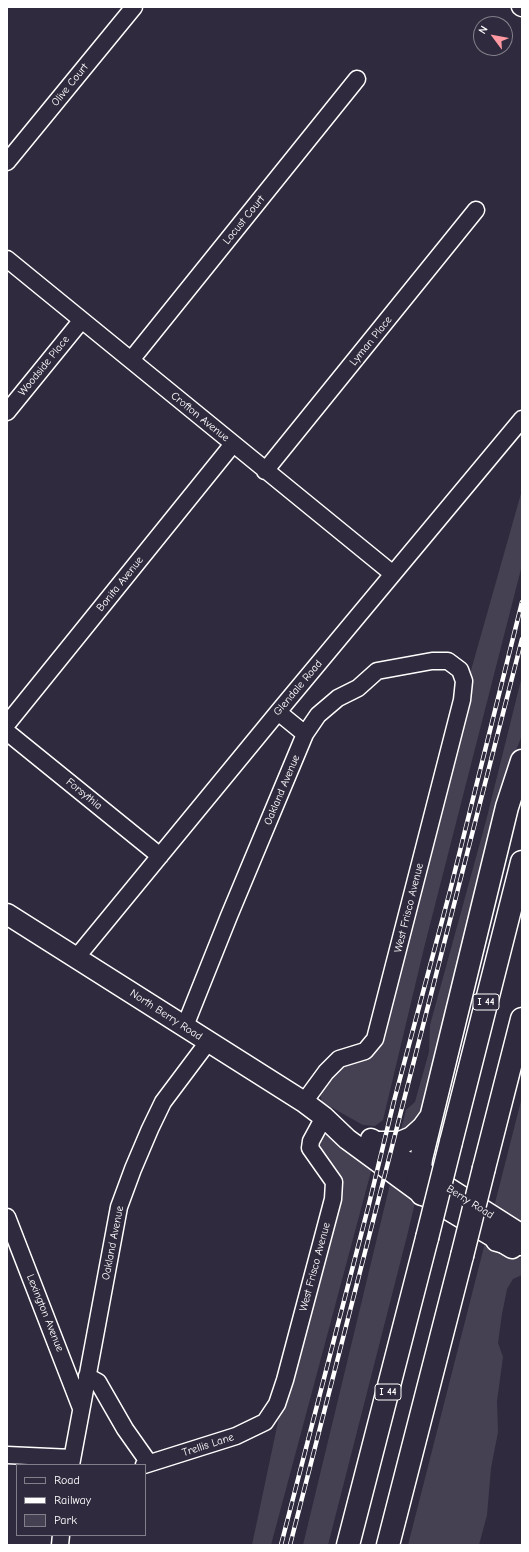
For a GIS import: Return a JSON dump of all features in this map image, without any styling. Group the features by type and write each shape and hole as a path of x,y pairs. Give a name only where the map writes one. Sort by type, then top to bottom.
{"highway":[{"path":"422,1194 418,1182 419,1169 507,807 522,761"},
{"name":"I 44","path":"348,1545 522,862"},
{"path":"388,1545 522,1019"},
{"path":"378,1144 400,1143 412,1138 423,1128 432,1114"},
{"path":"497,1240 508,1243 522,1244"}],"main road":[{"name":"North Berry Road","path":"8,917 185,1026 304,1102 324,1117 348,1139 422,1194"},
{"name":"North Berry Road","path":"324,1117 354,1129 419,1169"},
{"name":"Berry Road","path":"419,1169 522,1235"},
{"name":"Berry Road","path":"422,1194 522,1254"}],"street":[{"name":"Olive Court","path":"7,162 134,7"},
{"name":"Locust Court","path":"130,360 356,79"},
{"name":"Lyman Place","path":"265,471 476,210"},
{"name":"Crofton Avenue","path":"7,259 81,321 393,574"},
{"name":"Woodside Place","path":"7,412 81,321"},
{"name":"Glendale Road","path":"76,958 522,419"},
{"name":"Bonita Avenue","path":"7,724 233,444"},
{"name":"Oakland Avenue","path":"185,1026 305,734 318,715 338,698 358,688 377,671 432,661 448,661 460,670 464,680"},
{"name":"West Frisco Avenue","path":"304,1102 326,1072 339,1059 365,1051 375,1039 462,700 464,680"},
{"path":"278,712 305,734"},
{"name":"Forsythia","path":"7,732 160,856"},
{"name":"Oakland Avenue","path":"72,1462 119,1207 133,1169 163,1102 208,1042"},
{"name":"West Frisco Avenue","path":"265,1422 277,1404 285,1380 333,1199 334,1182 310,1148 311,1140 324,1117"},
{"name":"Lexington Avenue","path":"7,1218 81,1408"},
{"name":"Trellis Lane","path":"87,1376 98,1382 146,1464 236,1436 265,1422"},
{"path":"7,1455 72,1462"}],"green space":[{"path":"522,490 522,565 424,948 383,1120 375,1126 363,1125 322,1102 320,1094 338,1066 369,1056 470,684 470,674"},
{"path":"522,676 522,735 512,761 419,1120 400,1134 406,1110 415,1102 429,1052 430,1025 486,821"},
{"path":"522,1097 522,1229 493,1211"},
{"path":"328,1134 373,1164 271,1545 252,1545 279,1417 285,1403 341,1192 316,1146 320,1138"},
{"path":"391,1180 416,1198 408,1232 328,1545 303,1545"},
{"path":"486,1239 522,1259 522,1275 513,1279 507,1289 498,1343 503,1357 497,1401 498,1432 491,1468 487,1515 479,1545 408,1545"}],"railway":[{"path":"281,1545 394,1101 450,891 522,602"},
{"path":"290,1545 522,639"}]}
